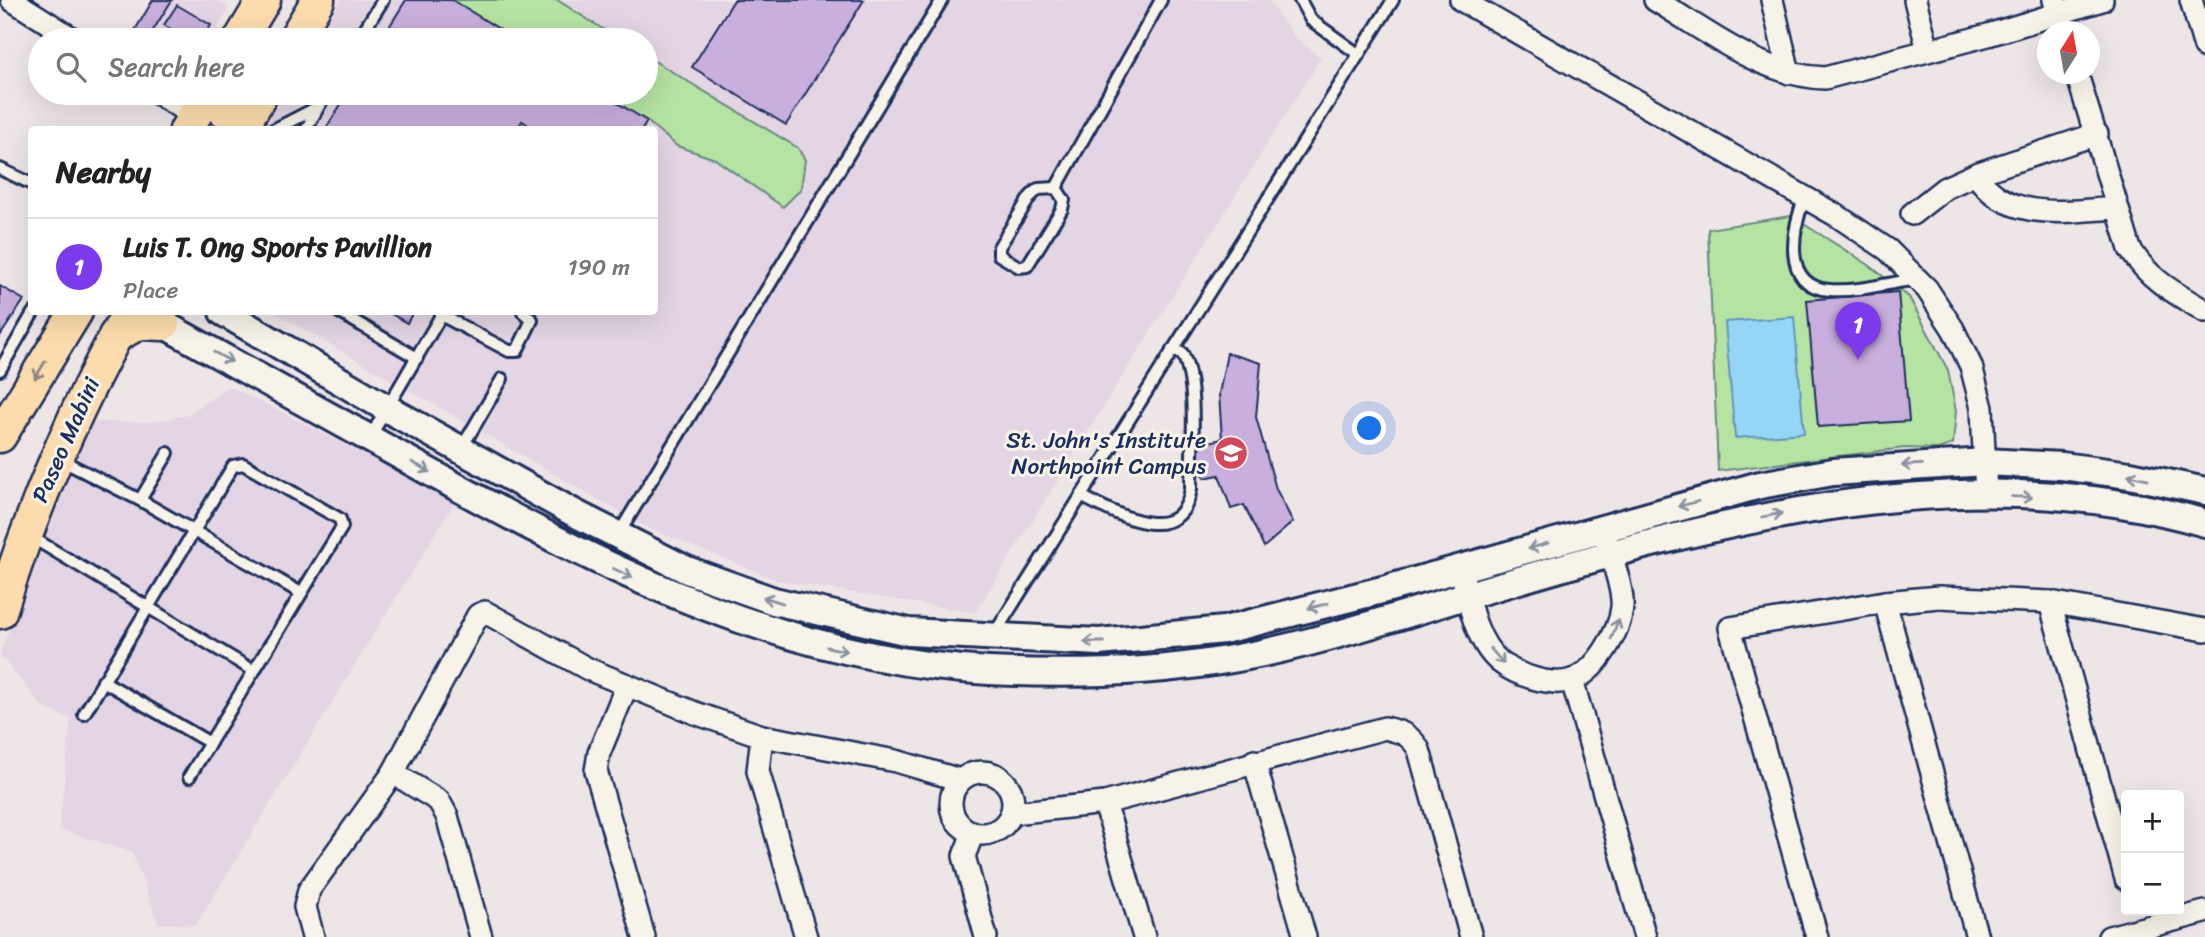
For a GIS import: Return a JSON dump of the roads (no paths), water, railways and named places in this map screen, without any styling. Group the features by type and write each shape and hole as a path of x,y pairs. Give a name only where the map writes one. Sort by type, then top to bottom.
{"main road":[{"path":"247,28 264,0"},
{"path":"301,28 318,0"},
{"path":"199,108 256,117"},
{"path":"0,436 74,315"},
{"path":"122,324 158,318"},
{"name":"Paseo Mabini","path":"0,612 55,457 122,324"}],"street":[{"path":"12,0 56,28"},
{"path":"1461,0 1805,197 1888,250 1927,289 1953,329 1971,366 1982,408 1986,495"},
{"path":"1654,0 1760,62 1789,73 1825,78 1988,35 2102,0"},
{"path":"1772,0 1789,73"},
{"path":"1915,0 1928,50"},
{"path":"2191,0 2205,47"},
{"path":"2080,84 2130,249 2142,270 2161,285 2205,311"},
{"path":"1912,214 1945,188 1976,174 2097,134"},
{"path":"1976,174 1984,187 2021,208 2045,213 2116,208"},
{"path":"228,315 388,409 574,513 687,570 774,601 909,632 1099,642 1224,630 1461,569 1760,485 1833,472 1986,462 2130,475 2205,491"},
{"path":"158,318 369,439 557,542 676,597 764,630 828,647 901,662 990,671 1149,668 1228,660 1392,619 1610,555 1763,516 1840,503 1910,495 2057,498 2127,506 2205,523"},
{"path":"557,542 574,513"},
{"path":"1461,569 1481,634 1499,662 1527,676 1548,680 1572,680 1601,656 1615,634 1623,606 1603,527"},
{"path":"1817,937 1730,628 1885,602 1939,597 2050,602 2205,629"},
{"path":"1885,602 1978,937"},
{"path":"2050,602 2121,862"},
{"path":"313,937 305,907 309,890 393,773 478,615 485,612 588,669 762,736 896,761 960,780"},
{"path":"1146,639 1149,668"},
{"path":"1572,680 1644,937"},
{"path":"627,685 599,753 596,771 644,937"},
{"path":"1012,813 1105,803 1385,728 1412,737 1419,750 1471,937"},
{"path":"762,736 758,771 806,937"},
{"path":"1254,761 1305,937"},
{"path":"978,772 995,776 1010,792 1012,813 1004,827 992,833 973,833 962,827 953,815 952,795 960,780 978,772"},
{"path":"393,773 439,802 447,817 481,937"},
{"path":"1105,803 1144,937"},
{"path":"973,833 964,856 986,937"},
{"path":"2109,937 2139,925 2205,912"}],"lane":[{"path":"366,28 383,0"},
{"path":"618,535 942,0"},
{"path":"1056,188 1161,0"},
{"path":"1300,0 1311,20 1359,54"},
{"path":"991,638 1393,0"},
{"path":"308,126 318,105"},
{"path":"256,117 316,108"},
{"path":"0,169 28,182"},
{"path":"1056,188 1064,200 1062,209 1027,266 1019,267 999,255 999,247 1030,197 1038,189 1056,188"},
{"path":"1805,197 1792,235 1793,254 1799,272 1813,285 1829,290 1916,279"},
{"path":"0,370 32,315"},
{"path":"344,315 417,358"},
{"path":"369,439 441,315"},
{"path":"446,315 509,351 517,351 532,320 526,315"},
{"path":"1081,496 1132,518 1164,524 1181,516 1191,489 1191,387 1188,365 1182,353 1172,350"},
{"path":"460,449 502,379"},
{"path":"140,500 168,453"},
{"path":"55,457 140,500 301,593"},
{"path":"84,714 236,463 340,519 341,527 189,777"},
{"path":"26,533 254,671"},
{"path":"103,681 209,743"}],"water":[{"path":"1794,317 1804,433 1735,438 1725,322"}],"place":[{"name":"Luis T. Ong Sports Pavillion","path":"1858,360"},
{"name":"St. John's Institute Northpoint Campus","path":"1231,453"}]}
